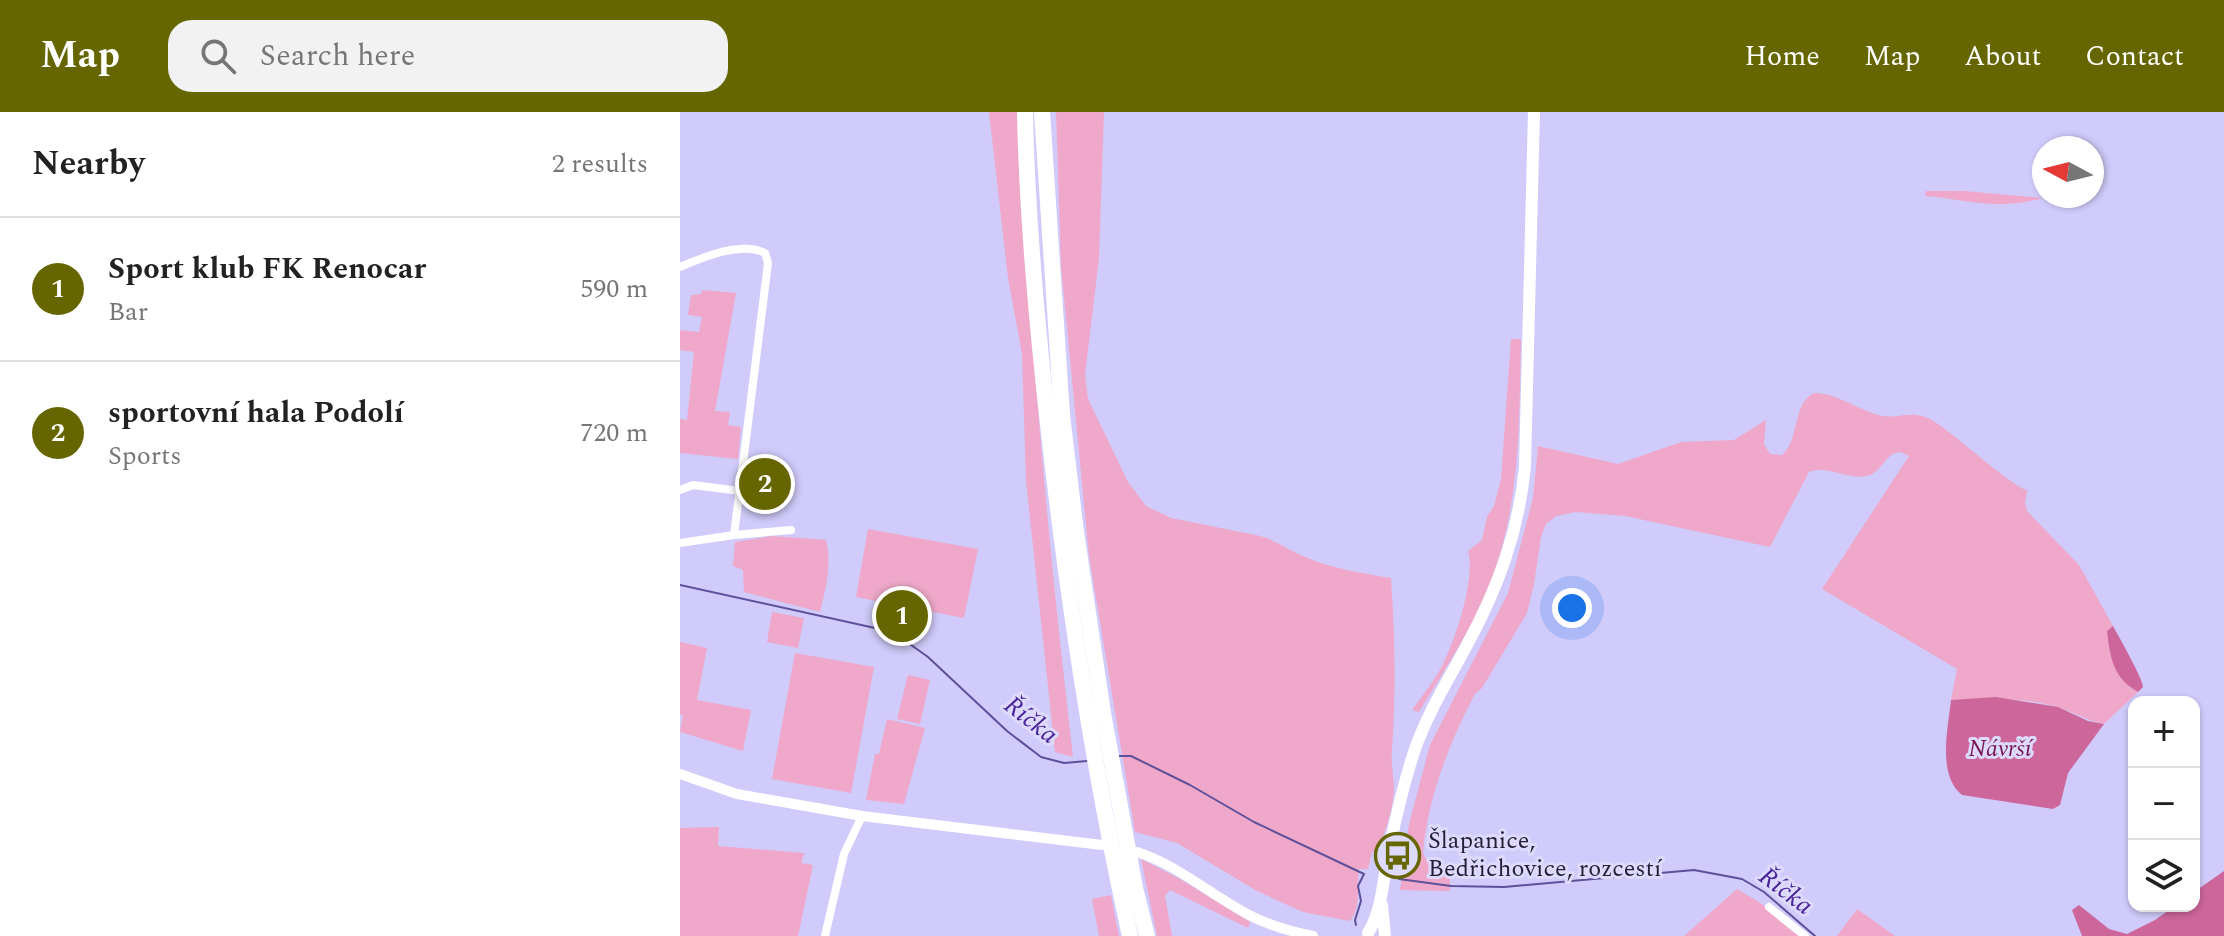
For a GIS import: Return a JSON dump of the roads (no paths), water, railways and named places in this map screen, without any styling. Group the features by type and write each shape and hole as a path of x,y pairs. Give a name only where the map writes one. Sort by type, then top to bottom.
{"highway":[{"path":"1025,112 1035,306 1060,535 1128,889 1130,936"},
{"path":"1042,112 1062,415 1095,715"},
{"path":"1128,889 1147,936"}],"main road":[{"path":"1382,893 1385,936 1365,934 1382,893 1397,811 1416,748 1429,715 1505,565 1518,516 1525,466 1534,112"}],"street":[{"path":"680,267 743,248 756,248 765,253 768,263 734,535"},
{"path":"680,490 693,485 740,491"},
{"path":"680,543 791,530"},
{"path":"680,774 737,794 862,816 1102,845"},
{"path":"825,936 844,854 862,816"},
{"path":"1137,852 1171,866 1251,916 1313,936"},
{"path":"1769,907 1805,936"}],"waterway":[{"name":"Říčka","path":"680,585 893,632 928,657 1007,731 1041,757 1064,763 1087,761"},
{"name":"Říčka","path":"1117,756 1131,756 1254,822 1364,874 1358,886 1361,901 1356,925"},
{"name":"Říčka","path":"1399,879 1451,886 1504,887 1694,870 1742,879 1764,892 1815,936"}],"place":[{"name":"sportovní hala Podolí","path":"765,484"},
{"name":"Sport klub FK Renocar","path":"902,616"},
{"name":"Šlapanice, Bedřichovice, rozcestí","path":"1397,855"}],"park label":[{"name":"Návrší","path":"2000,749"}]}
